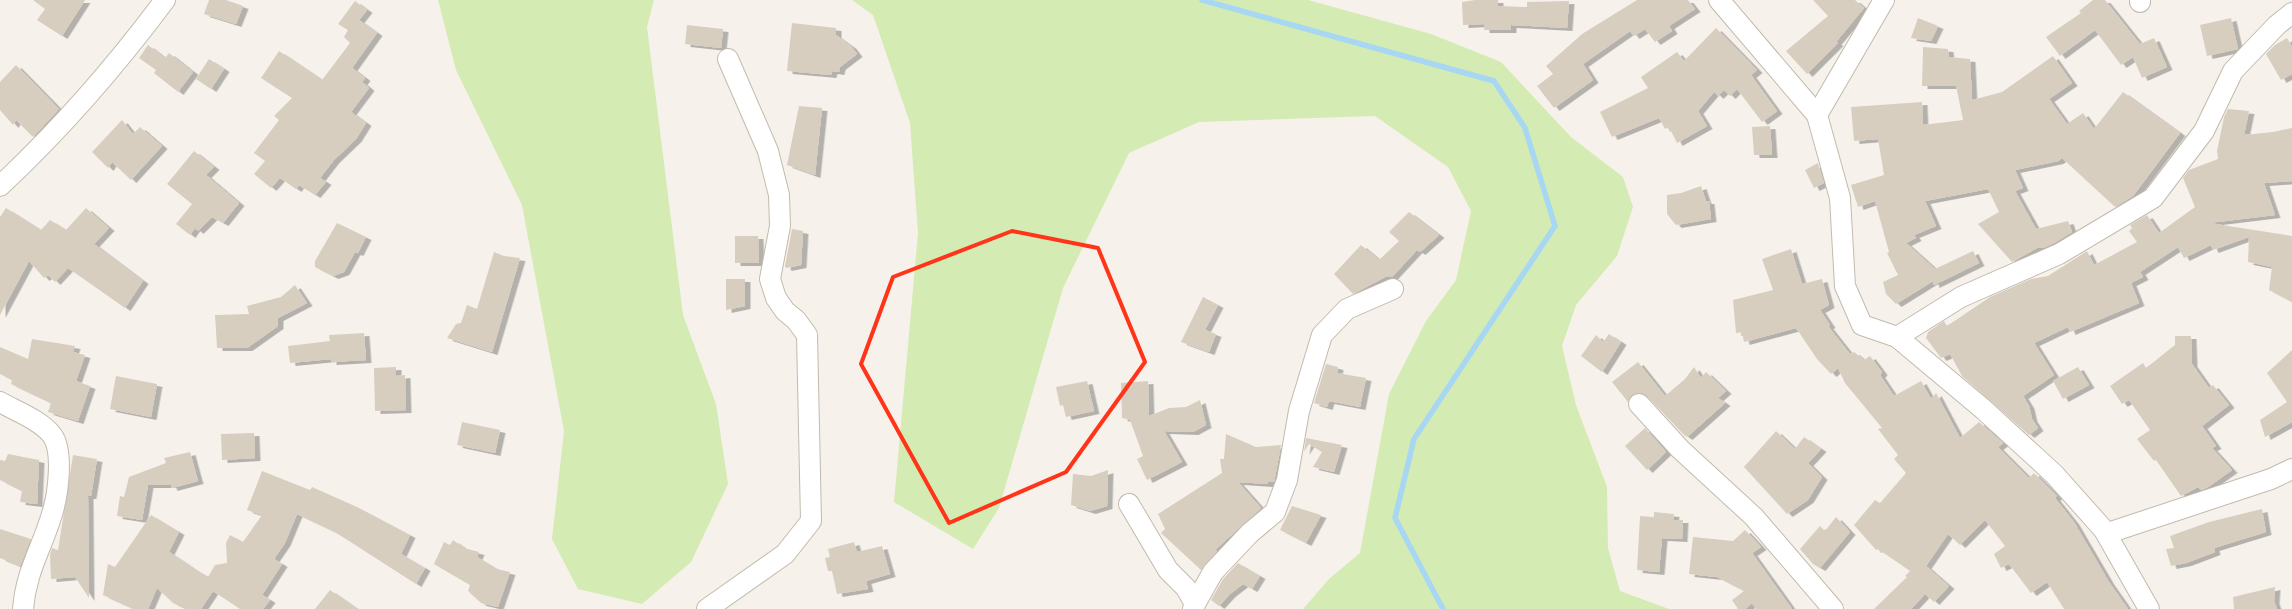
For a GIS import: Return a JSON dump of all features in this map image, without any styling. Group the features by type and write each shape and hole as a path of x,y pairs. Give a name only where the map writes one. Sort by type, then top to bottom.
{"street":[{"path":"0,186 66,121 116,64 165,0"},
{"path":"1719,0 1817,115 1840,198 1846,286 1862,325 1897,337 1983,409 2054,474 2104,530 2149,609"},
{"path":"1817,115 1884,0"},
{"path":"1897,337 1961,297 2059,254 2153,198 2204,131 2232,71 2277,25 2292,13"},
{"path":"708,609 785,554 810,521 807,336 796,320 785,311 776,298 770,279 780,226 778,195 768,151 728,59"},
{"path":"1194,607 1213,572 1250,533 1275,512 1287,480 1298,411 1322,335 1347,309 1392,289"},
{"path":"0,402 51,434 58,452 57,485 52,514 29,575 23,609"},
{"path":"1639,404 1680,449 1754,517 1833,609"},
{"path":"2104,530 2108,533 2271,479 2292,469"},
{"path":"1129,504 1168,570 1186,588 1194,607"}],"highlighted area":[{"path":"1012,231 1098,248 1145,362 1066,472 949,523 861,364 893,277"}],"green space":[{"path":"438,0 654,0 647,27 683,315 716,404 728,484 691,562 642,604 578,589 552,539 564,431 522,205 456,70"},
{"path":"852,0 1308,0 1431,34 1501,62 1571,137 1623,177 1633,207 1617,256 1576,305 1562,346 1576,405 1607,487 1608,548 1620,591 1669,609 1303,609 1329,579 1360,553 1389,394 1426,321 1456,280 1471,211 1448,167 1375,116 1199,122 1129,153 1063,288 999,508 973,549 894,502 918,233 910,123 873,15"}],"building":[{"path":"33,0 85,0 62,36 37,20 45,9"},
{"path":"209,0 226,0 243,6 236,24 204,14"},
{"path":"1498,0 1498,6 1527,7 1527,2 1569,1 1567,28 1511,25 1511,30 1484,30 1484,24 1463,25 1462,2"},
{"path":"1637,0 1688,0 1695,9 1669,26 1672,31 1655,42 1645,29 1634,36 1630,31 1583,64 1593,80 1554,108 1537,86 1553,74 1546,66 1582,34"},
{"path":"1813,0 1855,0 1864,8 1836,42 1838,43 1807,74 1786,51 1828,16"},
{"path":"2093,0 2105,0 2140,44 2154,38 2167,67 2142,78 2133,57 2121,65 2095,30 2060,56 2046,37 2081,13 2079,11"},
{"path":"355,1 367,10 359,20 377,33 352,68 365,78 362,82 369,88 351,112 366,123 356,139 334,160 320,178 326,182 315,195 299,185 296,189 280,178 271,188 254,174 265,161 254,153 279,120 274,116 292,98 261,78 279,51 322,80 350,43 344,37 348,30 338,24"},
{"path":"1918,18 1938,26 1931,41 1911,38"},
{"path":"2231,18 2238,49 2207,56 2200,25"},
{"path":"792,23 836,28 836,35 851,46 857,54 840,67 839,72 832,71 831,75 787,71"},
{"path":"687,25 723,29 721,48 685,44"},
{"path":"1716,28 1757,70 1751,75 1777,111 1762,122 1737,89 1730,96 1724,90 1718,96 1714,92 1698,111 1707,126 1677,143 1669,127 1665,129 1659,118 1612,137 1600,112 1648,88 1641,77 1677,52 1684,61"},
{"path":"2287,38 2292,47 2292,74 2281,80 2266,54 2275,45"},
{"path":"148,45 165,58 169,53 193,72 178,92 154,73 156,70 139,58"},
{"path":"1923,47 1948,49 1949,57 1970,59 1972,100 2002,92 2053,56 2072,83 2049,99 2067,124 2083,113 2094,129 2123,92 2180,133 2133,196 2115,207 2062,158 2058,161 2015,170 2023,188 2015,191 2036,229 2068,221 2072,232 2054,243 2043,248 2037,248 2012,262 1978,224 1999,212 1988,189 1925,201 1936,226 1914,235 1916,238 1906,243 1935,269 1973,251 1979,263 1934,285 1933,281 1896,304 1886,294 1883,282 1898,275 1887,253 1889,252 1875,201 1858,207 1851,185 1884,175 1878,139 1854,141 1851,107 1922,102 1923,125 1963,120 1956,86 1922,86"},
{"path":"209,59 224,69 211,89 196,79"},
{"path":"16,65 59,109 33,137 16,120 13,125 0,110 0,82"},
{"path":"799,106 822,108 815,175 787,165"},
{"path":"2228,109 2249,111 2244,135 2292,128 2292,181 2264,183 2275,215 2209,223 2292,236 2292,302 2269,290 2272,267 2248,262 2249,237 2213,250 2211,245 2184,258 2178,247 2140,272 2143,277 2131,283 2139,303 2070,332 2068,327 2034,343 2054,375 2023,396 2029,406 2032,419 2038,428 2029,435 1962,376 1950,354 1941,358 1926,338 1928,332 1944,321 1947,326 1990,297 2031,279 2048,276 2087,251 2094,265 2137,242 2129,231 2132,228 2130,225 2147,215 2159,233 2195,207 2183,178 2189,170 2218,159 2217,151 2224,117"},
{"path":"122,120 133,134 140,127 162,146 131,180 112,162 108,168 92,152"},
{"path":"1770,126 1772,155 1754,155 1752,127"},
{"path":"194,151 214,167 206,175 239,203 223,223 212,217 198,231 195,228 190,235 176,224 192,204 167,184"},
{"path":"1818,163 1824,183 1814,188 1805,170"},
{"path":"1701,186 1706,201 1709,201 1711,219 1676,225 1667,214 1667,195 1681,193"},
{"path":"6,208 41,230 50,220 66,230 86,208 109,228 94,244 143,281 125,308 68,268 55,282 48,275 44,278 29,261 0,315 0,217"},
{"path":"1409,212 1439,235 1420,252 1417,250 1392,277 1387,276 1353,294 1334,274 1361,245 1379,260 1399,241 1389,232"},
{"path":"337,223 366,237 358,253 355,252 344,272 333,276 315,267 315,261"},
{"path":"792,229 803,231 801,265 786,268 785,266"},
{"path":"735,236 758,236 759,263 735,263"},
{"path":"1791,249 1802,284 1822,279 1829,305 1820,310 1830,325 1828,326 1850,354 1854,352 1864,360 1870,356 1882,372 1880,375 1894,396 1921,381 1931,399 1936,393 1960,438 1979,422 2003,443 1998,447 2029,478 2034,473 2057,496 2055,498 2074,522 2109,582 2128,609 2064,609 2047,582 2031,593 2009,564 2001,568 1994,554 2005,546 1985,520 1960,545 1948,534 1926,566 1949,586 1934,602 1925,594 1911,609 1874,609 1907,577 1905,576 1910,571 1878,549 1876,550 1854,525 1875,500 1880,503 1906,473 1894,459 1898,455 1878,429 1882,428 1845,383 1838,368 1831,374 1817,359 1796,328 1744,342 1742,332 1736,333 1733,300 1773,290 1762,259"},
{"path":"494,252 504,256 520,258 492,352 447,338 456,324 461,323 467,305 477,309"},
{"path":"726,279 745,279 745,306 726,310"},
{"path":"295,285 307,303 278,318 278,326 247,348 217,348 215,315 249,314 247,306 281,297"},
{"path":"1203,297 1218,305 1205,330 1216,334 1209,352 1181,342"},
{"path":"364,333 366,360 331,362 331,359 290,363 288,346 330,341 329,335"},
{"path":"1609,334 1621,342 1602,372 1581,356 1596,335 1603,342"},
{"path":"2175,336 2191,336 2192,364 2209,388 2213,385 2229,405 2202,426 2216,446 2212,448 2232,470 2208,487 2201,490 2198,487 2181,496 2156,460 2154,461 2137,439 2150,430 2129,400 2122,404 2110,386 2143,363 2146,368 2175,345"},
{"path":"32,339 75,346 73,352 85,355 76,381 90,386 78,421 48,412 51,403 11,384 12,380 0,374 0,347 28,359"},
{"path":"2292,350 2292,422 2265,437 2260,420 2287,402 2267,373"},
{"path":"1638,362 1665,396 1685,379 1694,367 1701,378 1706,372 1726,391 1718,398 1725,403 1687,437 1647,396 1636,393 1631,396 1628,402 1612,382"},
{"path":"1326,364 1338,367 1337,373 1366,378 1360,407 1329,401 1327,407 1314,403"},
{"path":"396,367 396,376 405,375 406,410 375,411 374,368"},
{"path":"2078,367 2089,385 2063,399 2053,381"},
{"path":"116,376 157,384 151,417 110,409"},
{"path":"1087,381 1094,411 1066,417 1063,405 1060,406 1056,387"},
{"path":"1148,381 1149,416 1169,408 1186,407 1200,400 1206,425 1193,432 1164,431 1182,462 1147,480 1137,459 1143,456 1130,420 1122,418 1121,383"},
{"path":"462,422 500,430 495,453 457,445"},
{"path":"1645,428 1666,452 1647,470 1625,446"},
{"path":"1776,431 1795,449 1804,437 1821,449 1808,463 1822,477 1808,500 1787,514 1744,467"},
{"path":"254,433 255,458 222,460 221,434"},
{"path":"1226,434 1256,447 1281,445 1274,482 1268,482 1268,484 1238,482 1261,508 1215,550 1217,551 1201,570 1161,533 1165,529 1158,514 1222,473 1220,459 1224,459"},
{"path":"1306,438 1342,445 1334,472 1313,467 1322,452 1309,444 1304,452"},
{"path":"190,452 198,481 172,488 171,485 148,485 142,520 117,516 120,496 124,497 129,477 166,463 164,458"},
{"path":"8,454 39,460 37,504 20,502 22,491 0,480 0,460 5,461"},
{"path":"73,455 97,459 91,496 88,496 89,598 75,577 51,579 50,555 52,548 58,550"},
{"path":"1108,470 1107,506 1090,511 1071,505 1073,474 1091,476"},
{"path":"262,471 310,490 312,487 357,507 410,535 401,554 425,568 416,584 335,532 297,514 285,543 274,559 282,564 262,595 270,600 263,609 240,609 213,591 201,609 187,609 173,603 157,588 148,609 134,609 103,595 108,564 115,567 151,515 179,532 169,552 193,568 208,577 215,565 227,563 226,543 230,535 243,542 262,515 247,510"},
{"path":"1292,506 1321,515 1306,543 1280,530"},
{"path":"2262,509 2266,532 2214,548 2215,552 2186,563 2171,566 2166,549 2174,548 2170,536 2209,522"},
{"path":"1654,512 1674,514 1673,520 1683,520 1682,539 1662,538 1659,572 1637,570 1640,516 1654,517"},
{"path":"1836,517 1850,532 1820,568 1813,564 1800,549 1820,526 1825,531"},
{"path":"0,529 31,539 20,566 0,558"},
{"path":"1745,530 1761,547 1752,553 1792,609 1756,609 1752,603 1745,609 1738,609 1732,600 1744,591 1717,577 1689,574 1693,537 1733,541"},
{"path":"453,540 464,548 479,552 477,557 497,569 510,572 498,607 481,603 468,591 470,585 434,564 444,542 450,545"},
{"path":"854,542 857,552 882,546 890,574 866,581 868,589 837,594 832,571 828,571 825,558 830,557 828,549"},
{"path":"1238,563 1260,576 1252,589 1243,584 1219,606 1211,600 1223,579"},
{"path":"2275,587 2274,601 2277,609 2234,609 2233,597"},
{"path":"330,590 357,609 315,609"}],"waterway":[{"path":"1202,0 1494,81 1525,128 1555,226 1414,439 1395,518 1443,609"}]}
